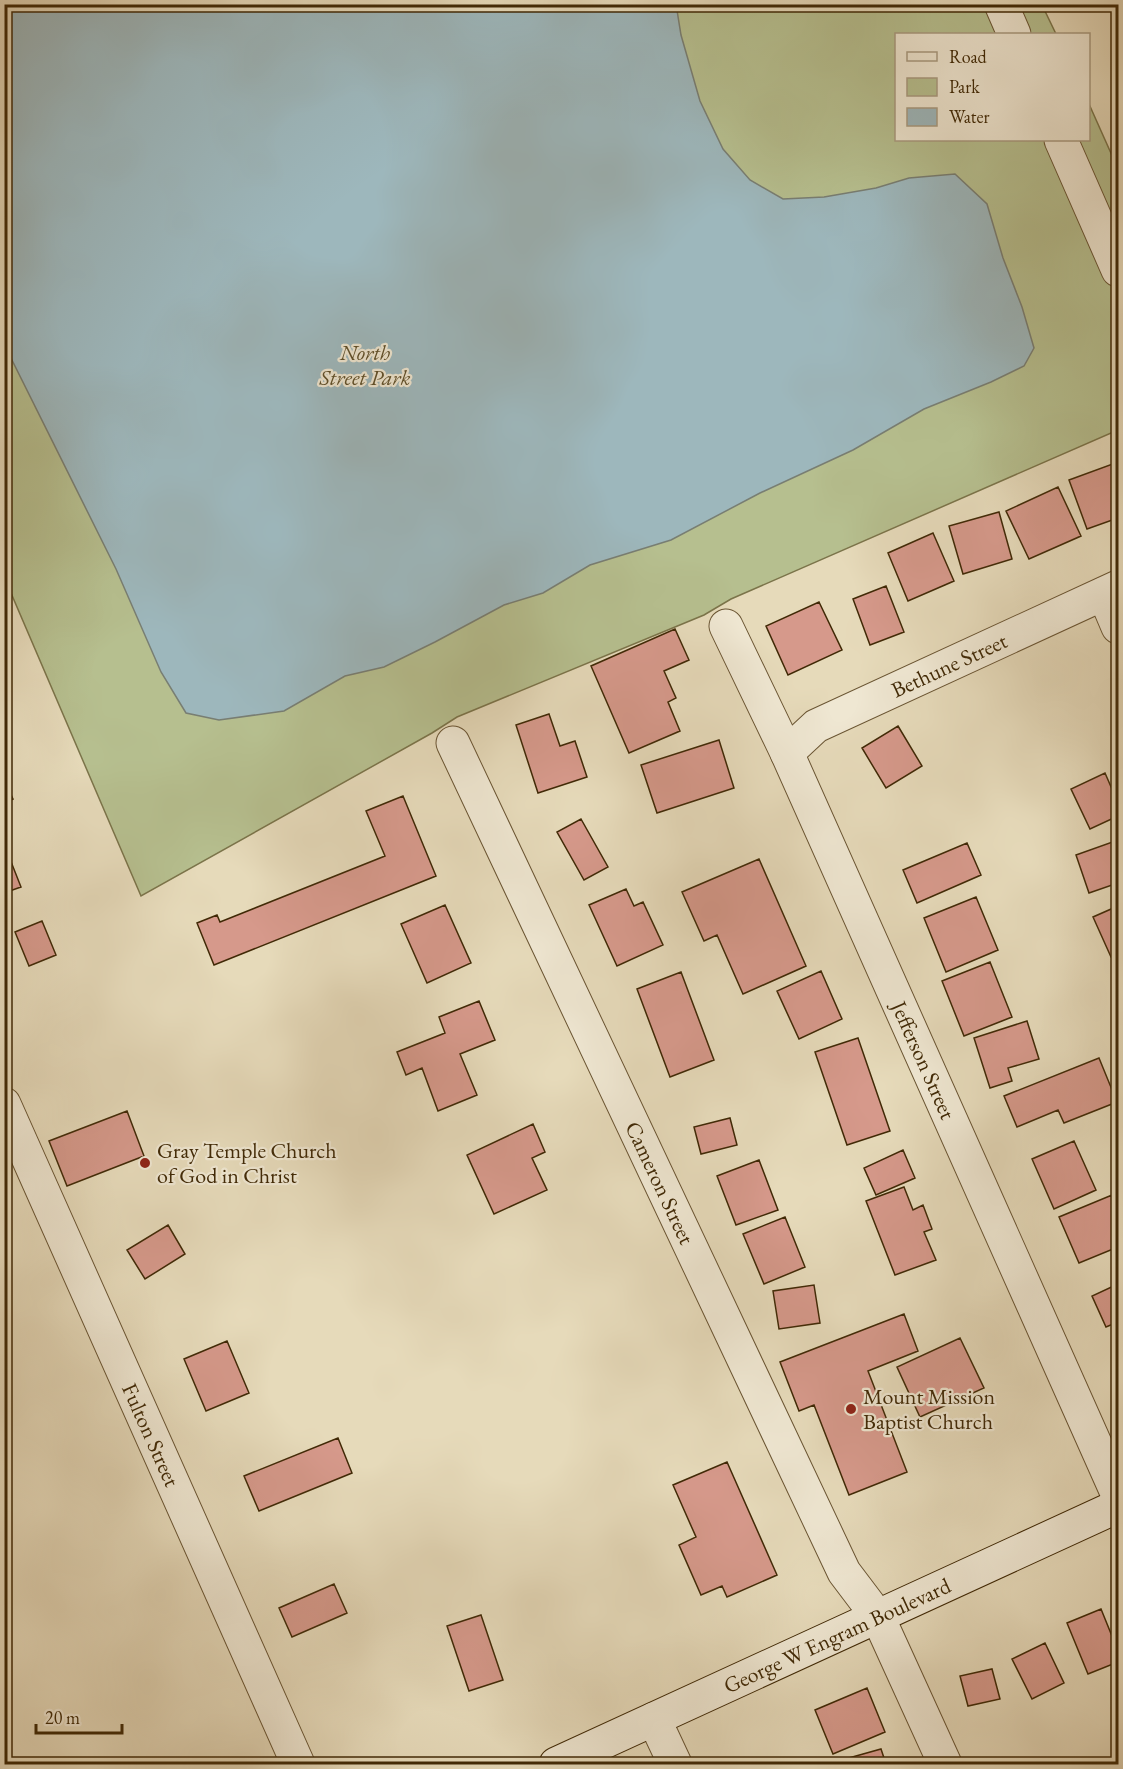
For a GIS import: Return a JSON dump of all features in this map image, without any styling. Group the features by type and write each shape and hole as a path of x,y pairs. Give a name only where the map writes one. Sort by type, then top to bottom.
{"street":[{"path":"1001,4 1014,33"},
{"path":"1061,141 1119,270"},
{"path":"1111,591 1119,627"},
{"name":"Bethune Street","path":"787,753 816,726 1111,591"},
{"name":"Jefferson Street","path":"726,626 787,753 1119,1495"},
{"name":"Cameron Street","path":"453,743 844,1572 878,1617 945,1764"},
{"name":"Fulton Street","path":"4,1104 298,1764"},
{"name":"George W Engram Boulevard","path":"556,1764 1119,1506"},
{"path":"654,1719 675,1764"}],"green space":[{"name":"North Street Park","path":"4,5 1042,5 1056,33 895,33 895,141 1090,141 1090,106 1118,169 1118,430 731,599 704,615 457,717 141,896 5,579"}],"water":[{"name":"North Street Park","path":"676,4 681,35 700,101 723,149 750,180 783,199 824,197 876,188 909,178 955,174 987,204 1034,348 1024,366 924,409 853,450 760,493 671,540 590,565 543,593 504,605 384,667 345,676 284,711 219,720 186,713 161,672 116,569 5,346 5,5"}],"building":[{"path":"1118,462 1118,518 1087,529 1069,480"},
{"path":"1058,487 1081,536 1029,559 1006,511"},
{"path":"999,512 1012,559 963,574 949,526"},
{"path":"933,533 954,581 908,601 888,553"},
{"path":"886,586 904,632 870,645 853,599"},
{"path":"819,602 842,650 788,675 766,626"},
{"path":"675,629 689,660 664,671 676,698 668,702 680,731 629,753 591,666"},
{"path":"549,714 560,746 575,741 587,777 538,793 516,725"},
{"path":"898,726 922,766 886,788 862,748"},
{"path":"719,740 734,788 657,813 641,765"},
{"path":"1105,773 1118,803 1118,816 1090,829 1071,789"},
{"path":"4,779 13,799 4,803"},
{"path":"403,796 436,876 214,965 197,923 217,915 220,922 385,856 366,811"},
{"path":"581,819 608,867 584,880 557,832"},
{"path":"1118,840 1118,883 1089,893 1076,855"},
{"path":"967,843 981,875 917,903 903,870"},
{"path":"4,844 21,887 4,893"},
{"path":"759,859 806,966 743,994 717,935 704,941 682,892"},
{"path":"626,889 634,906 643,902 663,945 617,966 589,905"},
{"path":"976,897 998,950 946,972 924,918"},
{"path":"445,905 471,963 427,983 401,924"},
{"path":"1118,906 1118,953 1111,957 1093,917"},
{"path":"42,921 56,955 29,966 15,932"},
{"path":"990,962 1012,1017 964,1036 942,981"},
{"path":"821,971 842,1019 799,1039 777,991"},
{"path":"681,972 714,1060 670,1077 637,989"},
{"path":"479,1001 495,1040 460,1054 477,1095 438,1111 422,1068 406,1075 397,1052 445,1033 439,1017"},
{"path":"1027,1021 1039,1059 1008,1068 1012,1081 990,1088 974,1038"},
{"path":"858,1038 890,1131 847,1145 815,1052"},
{"path":"1099,1058 1117,1102 1064,1123 1058,1110 1017,1127 1004,1096"},
{"path":"127,1111 144,1156 67,1186 49,1141"},
{"path":"730,1118 737,1145 701,1154 694,1127"},
{"path":"533,1124 545,1152 532,1158 547,1190 494,1214 467,1155"},
{"path":"1074,1141 1096,1190 1054,1209 1032,1159"},
{"path":"903,1150 915,1178 876,1195 864,1168"},
{"path":"759,1160 778,1210 736,1225 717,1176"},
{"path":"904,1187 913,1210 923,1205 932,1229 924,1232 936,1260 895,1275 866,1201"},
{"path":"1112,1195 1118,1209 1118,1247 1079,1263 1059,1217"},
{"path":"785,1217 805,1267 764,1284 743,1234"},
{"path":"168,1225 185,1254 145,1279 127,1250"},
{"path":"1118,1284 1118,1322 1106,1327 1092,1296"},
{"path":"814,1285 820,1323 779,1329 773,1291"},
{"path":"904,1314 918,1351 868,1371 907,1472 849,1495 814,1405 799,1411 780,1362"},
{"path":"960,1338 984,1388 920,1417 897,1367"},
{"path":"227,1341 249,1393 206,1411 184,1359"},
{"path":"338,1438 352,1473 259,1511 244,1476"},
{"path":"727,1462 777,1575 727,1597 722,1586 701,1595 679,1545 696,1537 673,1485"},
{"path":"334,1584 347,1613 292,1637 279,1608"},
{"path":"1101,1609 1118,1651 1118,1662 1088,1674 1067,1623"},
{"path":"481,1615 503,1680 469,1691 447,1626"},
{"path":"1045,1643 1064,1683 1032,1699 1012,1659"},
{"path":"992,1669 1000,1699 968,1706 960,1676"},
{"path":"867,1688 885,1732 833,1754 815,1710"},
{"path":"881,1749 886,1764 839,1764 838,1761"}],"place":[{"name":"Gray Temple Church of God in Christ","path":"145,1163"},
{"name":"Mount Mission Baptist Church","path":"851,1409"}]}
